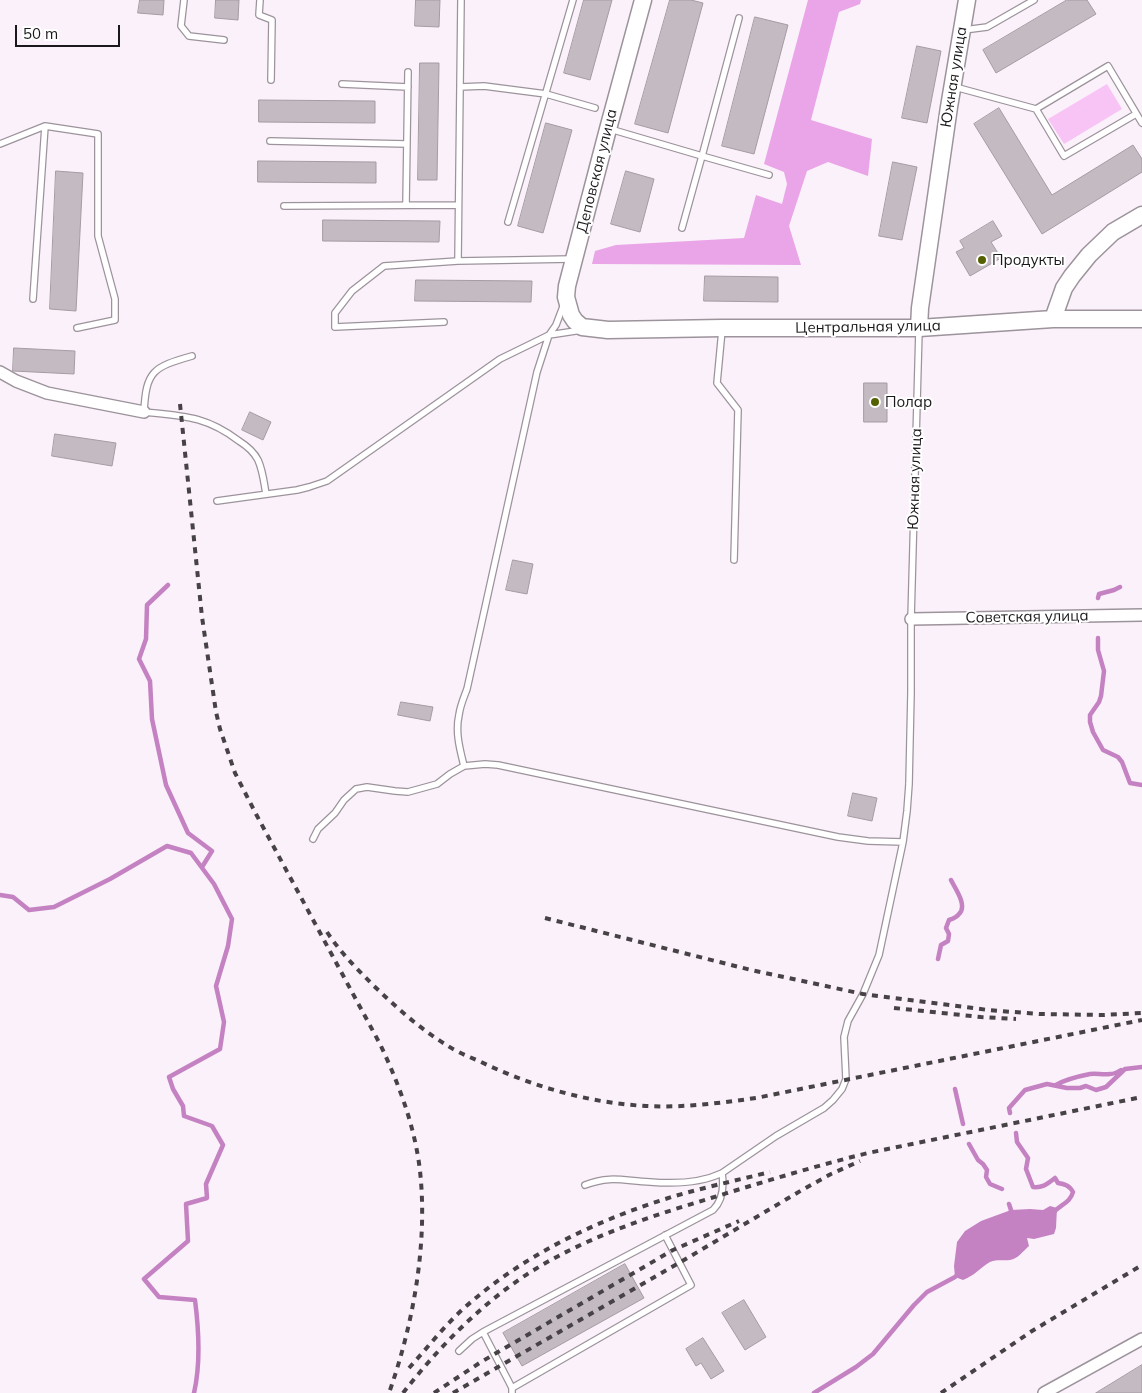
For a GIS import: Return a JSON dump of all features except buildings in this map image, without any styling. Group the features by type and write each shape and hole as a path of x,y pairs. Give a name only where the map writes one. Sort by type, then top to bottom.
{"street":[{"name":"Деповская улица","path":"566,297 574,259 643,0"},
{"name":"Южная улица","path":"919,328 920,308 952,87 967,0"},
{"path":"1054,319 1064,288 1089,255 1113,232 1142,215"},
{"path":"566,297 571,315 575,321 582,327 594,329"},
{"name":"Центральная улица","path":"594,329 628,331 722,328 919,328 1054,319 1142,318"},
{"path":"0,372 16,382 48,393 144,412"},
{"name":"Советская улица","path":"911,619 1142,614"},
{"path":"1044,1393 1142,1339"}],"lane":[{"path":"184,0 181,26 189,36 224,40"},
{"path":"260,0 259,15 272,20 271,80"},
{"path":"458,261 461,0"},
{"path":"508,222 573,0"},
{"path":"962,30 986,27 1034,0"},
{"path":"682,228 740,18"},
{"path":"952,87 1036,108 1108,66 1142,123"},
{"path":"406,206 408,72"},
{"path":"342,84 408,87"},
{"path":"460,87 484,86 546,94 595,108"},
{"path":"1036,108 1064,156 1136,114"},
{"path":"0,144 45,126 98,134 98,236 115,299 115,320 76,328"},
{"path":"33,299 45,126"},
{"path":"608,128 769,175"},
{"path":"270,141 407,144"},
{"path":"284,206 458,206"},
{"path":"444,322 335,327 335,312 352,291 384,266 458,261 574,259"},
{"path":"464,766 457,727 458,715 467,689 537,372 549,335 556,324 566,297"},
{"path":"722,328 717,383 738,410 734,560"},
{"name":"Южная улица","path":"585,1185 613,1178 650,1182 697,1181 722,1173 776,1136 824,1108 842,1089 846,1079 844,1037 848,1021 863,994 879,955 903,842 907,811 919,328"},
{"path":"217,502 309,487 327,481 500,358 549,335 594,329"},
{"path":"192,356 171,362 154,371 147,385 144,412 181,415 204,421 234,436 253,452 258,459 266,494"},
{"path":"312,839 318,829 356,789 366,787 395,791 414,790 437,784 464,766 485,764 498,765 838,837 868,841 903,842"},
{"path":"459,1351 483,1332 713,1210 720,1201 722,1194 722,1173"},
{"path":"483,1332 512,1390 691,1285 665,1235"}],"shaded area":[{"path":"808,0 861,0 860,4 839,12 811,120 872,139 868,176 828,162 807,171 789,226 801,265 592,264 595,251 616,245 744,238 756,195 782,204 787,184 784,172 764,164"},
{"path":"1107,84 1122,109 1064,144 1048,119"},
{"path":"1050,1206 1057,1208 1054,1234 1034,1239 1027,1238 1029,1246 1016,1258 990,1262 963,1280 955,1277 954,1266 957,1242 965,1231 981,1221 1011,1210 1043,1210"}],"waterway":[{"path":"168,585 147,605 146,639 139,659 150,681 152,719 166,785 188,833 212,851 202,867"},
{"path":"1098,598 1099,594 1120,587"},
{"path":"1098,638 1098,650 1104,671 1101,696 1090,715 1090,722 1103,750 1118,757 1122,762 1130,783 1142,785"},
{"path":"0,895 13,897 29,910 54,907 110,879 167,846 191,853 214,884 232,919 228,946 216,986 224,1022 220,1049 169,1077 173,1089 183,1106 184,1116 212,1126 223,1145 206,1184 207,1198 186,1204 188,1241 144,1279 159,1297 195,1300 199,1347 194,1393"},
{"path":"938,959 941,945 948,941 949,934 946,928 949,920 958,915 962,906 960,897 951,880"},
{"path":"1010,1113 1009,1108 1025,1090 1047,1084 1067,1088 1086,1086 1096,1090 1106,1087 1125,1069 1142,1067"},
{"path":"1056,1085 1086,1075 1111,1074 1121,1070"},
{"path":"955,1089 963,1124"},
{"path":"1016,1133 1017,1142 1028,1158 1026,1169 1033,1187 1047,1184 1055,1178 1058,1183 1068,1186 1073,1192 1068,1201 1054,1212"},
{"path":"969,1144 978,1160 987,1170 986,1177 990,1184 1002,1189"},
{"path":"1009,1204 1010,1214"},
{"path":"814,1393 873,1354 927,1292 958,1274"}],"railway":[{"path":"180,404 202,617 220,729 235,773 380,1044 400,1090 418,1155 422,1199 420,1255 405,1340 389,1393"},
{"path":"545,918 751,970 863,994 988,1010 1039,1014 1103,1015 1142,1013"},
{"path":"327,932 349,960 382,994 435,1038 453,1049 499,1070 560,1092 624,1104 688,1106 756,1098 1142,1020"},
{"path":"894,1008 1016,1019"},
{"path":"403,1393 446,1343 494,1298 529,1273 594,1239 664,1213 750,1186 868,1153 1142,1097"},
{"path":"453,1393 802,1190 860,1161"},
{"path":"409,1368 447,1325 471,1302 517,1267 567,1238 648,1205 770,1172"},
{"path":"434,1393 481,1362 673,1250 739,1221"},
{"path":"941,1393 1032,1331 1142,1265"}],"place":[{"name":"Продукты","path":"982,260"},
{"name":"Полар","path":"875,402"}]}
